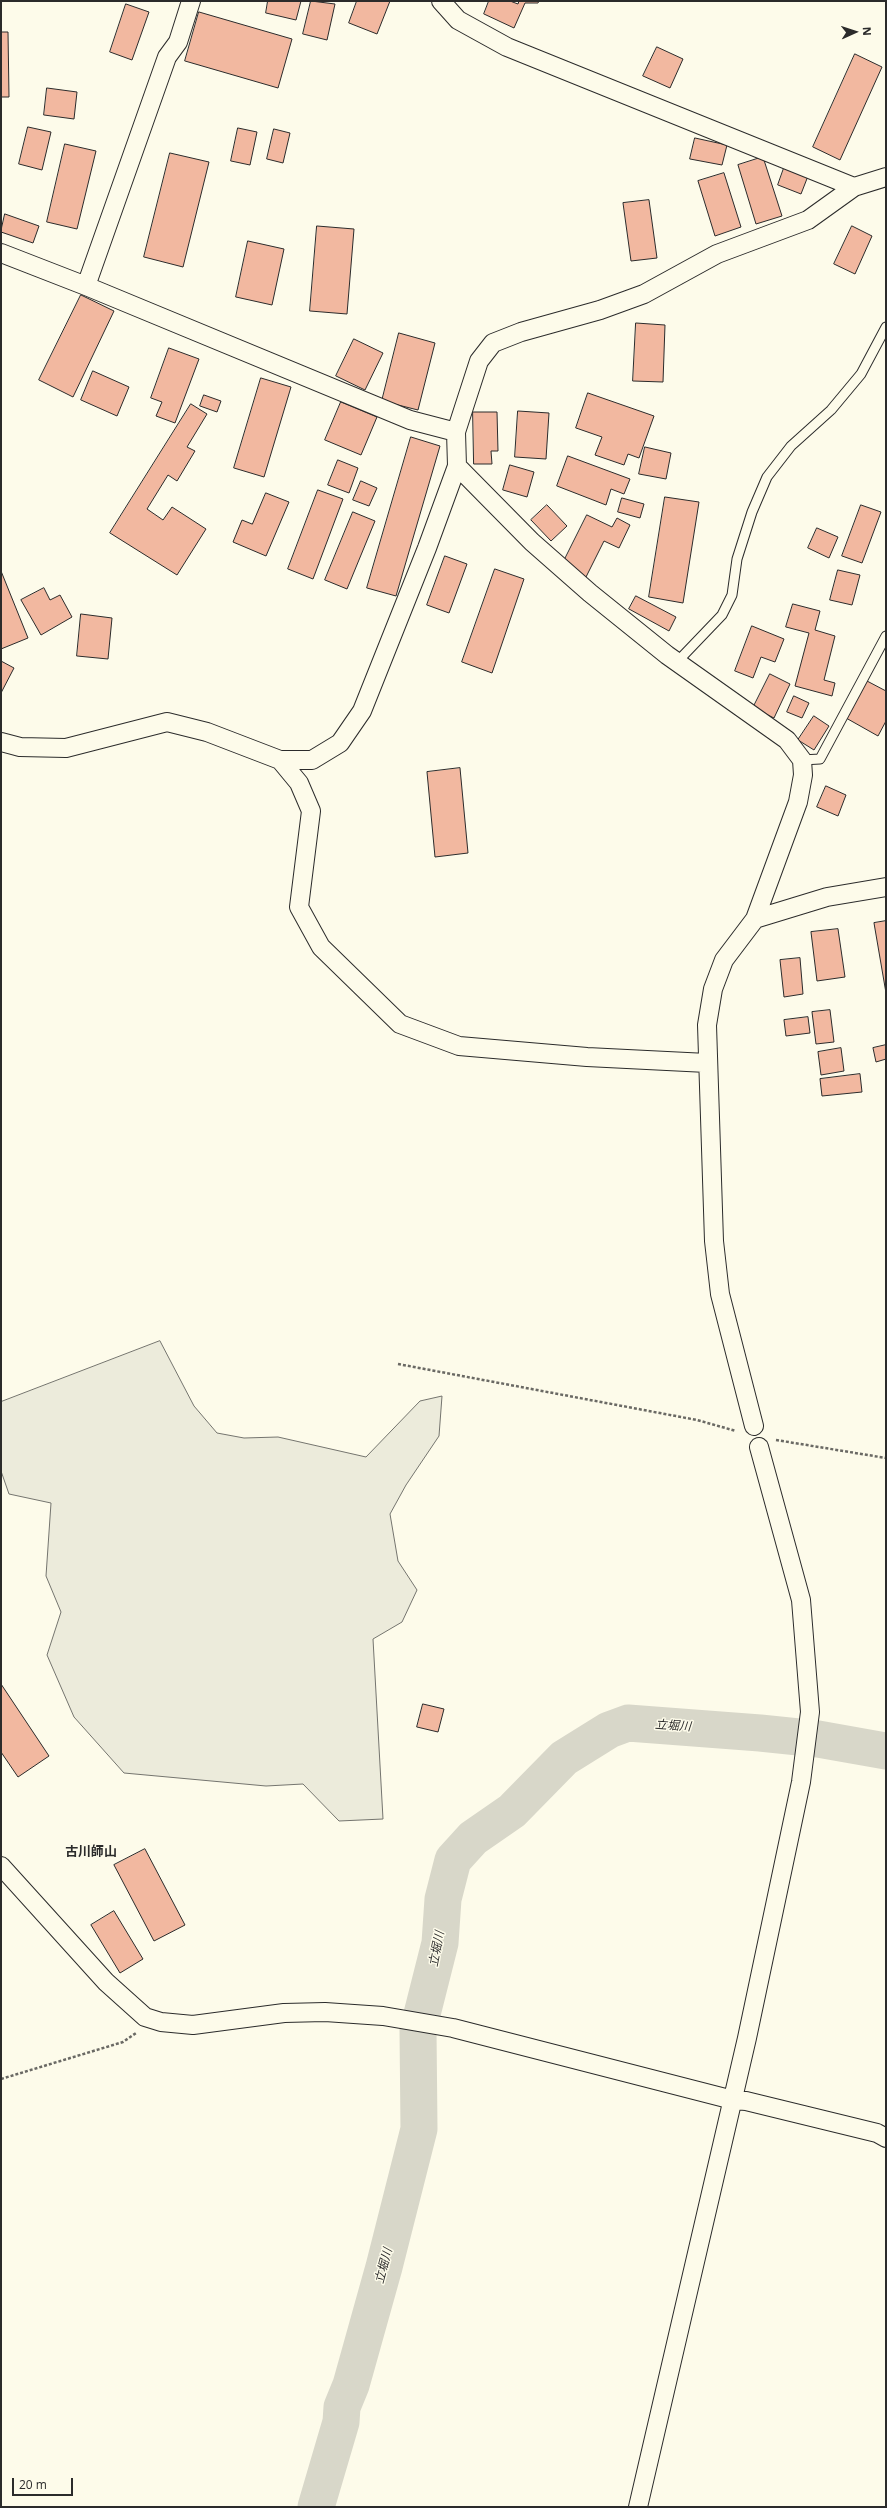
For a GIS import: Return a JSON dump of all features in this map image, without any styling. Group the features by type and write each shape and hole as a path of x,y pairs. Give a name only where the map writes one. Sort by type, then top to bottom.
{"street":[{"path":"86,286 167,57 178,42 191,1"},
{"path":"441,1 458,20 507,47 854,187"},
{"path":"1,742 20,747 66,748 166,722 207,732 280,760 312,760 340,743 362,711 457,466 456,432 479,361 493,344 521,332 600,310 644,294 717,254 808,220 854,187 886,178"},
{"path":"1,253 86,286 410,420 456,432"},
{"path":"457,466 532,542 590,593 677,662 787,740 802,760 803,775 798,802 754,919 724,960 713,989 707,1025 707,1063 714,1241 720,1294 746,1429"},
{"path":"280,760 299,783 311,811 299,907 321,947 400,1024 459,1046 587,1057 707,1063"},
{"path":"754,919 827,897 886,887"},
{"path":"638,2507 733,2100 801,1782 810,1712 801,1600 764,1443"},
{"path":"1,1866 106,1982 145,2017 161,2022 193,2025 284,2013 325,2012 383,2016 453,2028 733,2100 746,2101 877,2133 886,2138"}],"lane":[{"path":"677,662 722,615 732,595 737,559 752,512 767,477 790,446 831,410 860,374 886,327"},
{"path":"802,760 820,759 886,636"}],"path":[{"path":"398,1364 746,1429"},
{"path":"764,1443 886,1458"},
{"path":"1,2079 123,2042 141,2030 145,2017"}],"shaded area":[{"path":"160,1341 194,1406 217,1433 244,1438 278,1437 366,1457 420,1401 442,1396 439,1436 406,1485 390,1514 398,1561 417,1590 402,1622 373,1639 383,1819 339,1821 303,1784 266,1786 124,1773 74,1717 47,1655 61,1612 46,1576 51,1503 9,1494 1,1471 1,1402"}],"building":[{"path":"268,1 301,1 296,20 266,13"},
{"path":"311,1 335,4 327,40 303,34"},
{"path":"357,1 390,1 377,34 349,23"},
{"path":"489,1 510,1 518,4 519,1 539,1 538,3 525,3 514,28 484,14"},
{"path":"126,4 149,12 132,60 110,52"},
{"path":"199,12 292,39 278,88 185,61"},
{"path":"1,32 8,32 9,97 1,97"},
{"path":"657,47 683,59 670,88 643,76"},
{"path":"855,54 882,67 840,160 813,147"},
{"path":"47,88 77,92 74,119 44,115"},
{"path":"28,127 51,132 42,170 19,164"},
{"path":"238,128 257,132 250,165 231,161"},
{"path":"274,129 290,133 283,163 267,159"},
{"path":"695,138 727,145 722,165 690,159"},
{"path":"65,144 96,151 77,229 47,222"},
{"path":"170,153 209,162 183,267 144,257"},
{"path":"763,157 782,216 756,224 738,165"},
{"path":"784,168 808,176 801,194 778,185"},
{"path":"724,173 741,227 715,236 698,181"},
{"path":"649,200 657,258 631,261 623,203"},
{"path":"5,214 39,226 33,243 1,232"},
{"path":"317,226 354,229 347,314 310,311"},
{"path":"852,226 872,236 855,274 834,264"},
{"path":"248,241 284,249 272,305 236,297"},
{"path":"81,295 114,311 73,397 39,380"},
{"path":"636,323 665,325 663,382 633,381"},
{"path":"399,333 435,343 418,410 382,401"},
{"path":"354,339 383,353 365,390 336,376"},
{"path":"169,348 199,359 175,423 156,416 162,402 151,398"},
{"path":"93,371 129,387 117,416 81,400"},
{"path":"261,378 291,387 264,477 234,468"},
{"path":"588,393 654,416 639,458 628,454 624,465 595,455 602,437 576,428"},
{"path":"204,395 221,401 217,412 200,406"},
{"path":"341,402 377,417 361,455 325,440"},
{"path":"191,404 207,414 187,447 195,451 177,481 168,475 147,509 163,520 172,507 206,529 177,575 110,533"},
{"path":"518,411 549,413 546,459 515,457"},
{"path":"473,412 497,412 498,451 491,451 492,464 474,464"},
{"path":"411,437 440,446 396,596 367,588"},
{"path":"645,447 671,453 666,479 639,474"},
{"path":"568,456 630,479 624,494 611,489 606,505 557,486"},
{"path":"338,460 358,468 349,493 328,485"},
{"path":"510,465 534,472 527,497 503,490"},
{"path":"361,481 377,488 369,506 353,500"},
{"path":"318,490 343,499 313,579 288,569"},
{"path":"266,493 289,502 266,556 233,542 242,520 252,524"},
{"path":"665,497 699,502 683,603 649,597"},
{"path":"622,498 644,504 640,518 618,512"},
{"path":"547,505 567,526 551,541 531,520"},
{"path":"861,505 881,512 862,563 842,556"},
{"path":"353,512 375,521 347,589 325,580"},
{"path":"587,515 612,527 617,518 630,525 619,548 604,541 586,577 562,565"},
{"path":"817,528 838,537 829,558 808,548"},
{"path":"445,556 467,564 449,613 427,605"},
{"path":"495,569 524,579 492,673 462,662"},
{"path":"838,570 860,575 852,605 830,600"},
{"path":"1,571 28,638 1,649"},
{"path":"44,588 50,600 60,595 72,617 41,635 21,600"},
{"path":"636,596 676,617 669,631 629,609"},
{"path":"793,604 820,611 815,630 835,636 824,680 835,683 832,696 795,686 809,633 786,627"},
{"path":"81,614 112,618 108,659 77,656"},
{"path":"752,626 784,639 775,662 761,657 753,678 735,671"},
{"path":"1,661 14,668 1,693"},
{"path":"770,674 790,684 774,718 753,708"},
{"path":"867,681 886,691 886,721 878,736 846,718"},
{"path":"794,696 809,703 802,718 787,712"},
{"path":"814,716 829,726 814,750 798,740"},
{"path":"460,768 468,853 435,857 427,772"},
{"path":"826,786 846,795 838,816 817,807"},
{"path":"886,921 886,993 874,923"},
{"path":"838,929 845,977 817,981 811,932"},
{"path":"800,958 803,994 784,997 780,960"},
{"path":"830,1010 834,1042 816,1044 812,1012"},
{"path":"808,1017 810,1033 786,1036 784,1020"},
{"path":"886,1045 886,1059 876,1062 873,1048"},
{"path":"841,1048 844,1071 821,1075 818,1052"},
{"path":"860,1074 862,1092 822,1096 820,1079"},
{"path":"1,1684 49,1756 18,1777 1,1752"},
{"path":"423,1704 444,1709 438,1732 417,1727"},
{"path":"145,1849 185,1925 154,1941 114,1865"},
{"path":"114,1911 143,1959 120,1973 91,1925"}],"waterway":[{"name":"立堀川","path":"316,2507 341,2422 342,2407 351,2385 384,2267 419,2129 418,2030 440,1943 443,1899 453,1860 473,1838 512,1811 564,1758 609,1730 628,1723 818,1739 886,1751"}],"district":[{"name":"古川師山","path":"91,1852"}]}
